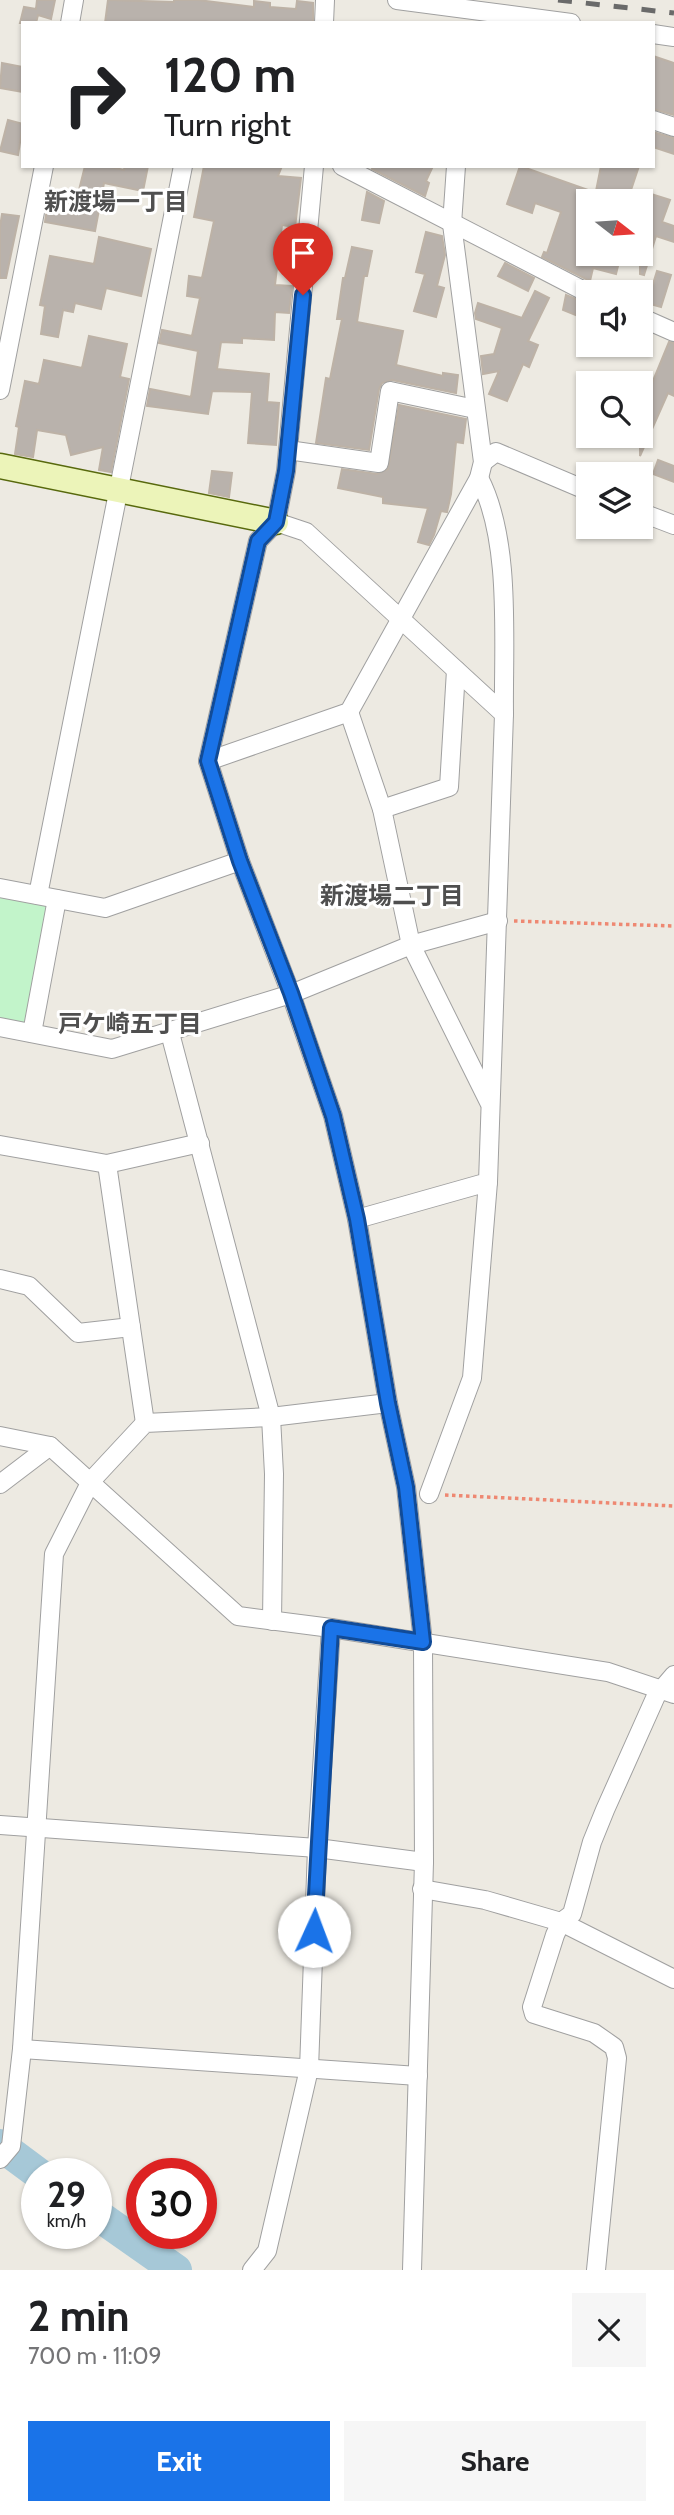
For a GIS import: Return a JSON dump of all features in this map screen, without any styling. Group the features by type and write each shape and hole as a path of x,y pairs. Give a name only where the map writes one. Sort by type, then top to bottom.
{"street":[{"path":"70,21 74,0"},
{"path":"324,21 325,0"},
{"path":"397,0 465,16 541,21"},
{"path":"655,34 674,37"},
{"path":"655,121 674,127"},
{"path":"0,390 44,168"},
{"path":"38,895 183,168"},
{"path":"314,168 288,450 276,522 258,541 208,761 240,861 291,993 333,1116 357,1219 388,1403 406,1487 423,1642 424,1862 412,2270"},
{"path":"346,168 576,287"},
{"path":"429,1494 472,1378 488,1182 504,714 502,561 481,470 452,224 456,168"},
{"path":"653,323 674,332"},
{"path":"288,450 379,463 390,391 475,409"},
{"path":"208,761 349,712 481,470 496,452 576,486"},
{"path":"0,466 276,522 306,532 504,714"},
{"path":"653,517 674,524"},
{"path":"382,809 449,787 456,670"},
{"path":"349,712 382,809 411,945 491,1106"},
{"path":"0,888 105,908 240,861"},
{"path":"32,1033 57,899"},
{"path":"0,1027 112,1049 291,993 411,945 498,921"},
{"path":"170,1033 271,1417 274,1474 272,1621"},
{"path":"0,1145 107,1164 200,1143"},
{"path":"107,1164 145,1423"},
{"path":"357,1219 488,1182"},
{"path":"0,1279 29,1286 79,1333 131,1326"},
{"path":"5,2153 22,2049 54,1554 91,1481 145,1423 271,1417 388,1403"},
{"path":"0,1436 50,1446 238,1616 608,1672 668,1692"},
{"path":"0,1484 50,1446"},
{"path":"252,2270 267,2251 309,2069 317,1849 331,1628"},
{"path":"668,1692 674,1675"},
{"path":"596,2270 617,2058 614,2047 594,2033 534,2014 532,2007 561,1922 572,1914 592,1842 605,1810 656,1696 668,1692"},
{"path":"0,1825 317,1849 424,1862"},
{"path":"422,1889 485,1900 561,1922 674,1979"},
{"path":"22,2049 418,2076"}],"path":[{"path":"498,921 674,926"},
{"path":"429,1494 674,1506"}],"green space":[{"path":"0,896 47,905 25,1023 0,1018"}],"building":[{"path":"37,0 55,0 51,19 38,15 36,21 20,23 24,7 36,9"},
{"path":"108,0 198,0 254,7 254,1 270,3 270,7 296,9 297,1 313,3 313,21 105,21"},
{"path":"655,57 674,63 674,115 655,110"},
{"path":"2,63 21,67 21,92 0,88"},
{"path":"8,120 21,123 18,155 0,151"},
{"path":"655,133 674,138 674,154 655,148"},
{"path":"84,168 148,168 143,191 104,183 95,231 45,222 47,209 73,214"},
{"path":"204,168 281,168 278,176 301,178 295,227 282,225 275,285 292,286 289,313 275,312 274,340 242,338 242,343 221,342 217,369 269,374 267,402 279,403 276,445 248,443 252,392 212,391 208,414 147,406 150,389 191,397 198,351 159,343 162,330 192,336 200,298 187,296 189,276 202,278 214,221 194,217"},
{"path":"432,168 426,181 429,183 425,196 372,169"},
{"path":"519,168 585,189 576,189 576,266 618,266 616,274 593,268 588,280 542,257 544,252 547,253 561,212 535,203 532,213 507,204"},
{"path":"601,168 638,168 631,189 596,189"},
{"path":"367,192 384,201 379,223 362,220"},
{"path":"653,195 670,200 662,222 674,226 674,242 656,236 653,246"},
{"path":"2,214 19,216 6,278 0,278"},
{"path":"426,232 442,236 445,255 437,286 444,288 436,317 414,311 425,274 416,272"},
{"path":"99,237 151,249 141,296 106,288 101,309 75,303 73,312 63,310 58,337 41,334 45,306 40,305 50,256 94,264"},
{"path":"352,247 372,251 367,276 364,276 357,322 403,331 396,365 443,376 443,373 458,375 456,393 392,380 382,383 369,450 316,443 326,378 330,379 342,319 337,319 343,278"},
{"path":"505,263 534,278 528,291 498,276"},
{"path":"640,266 647,266 644,275 640,274"},
{"path":"657,271 671,275 661,307 653,305 653,284"},
{"path":"535,291 549,298 528,341 538,345 529,367 523,364 507,401 489,394 499,371 483,374 481,356 494,354 502,328 476,319 475,313 478,303 522,318"},
{"path":"566,295 576,299 576,315 563,310"},
{"path":"89,336 127,344 120,377 129,379 111,472 99,470 103,447 71,455 66,435 37,430 33,457 15,454 19,427 16,426 25,381 39,384 44,360 82,368"},
{"path":"669,342 674,343 674,396 668,393 653,427 653,381"},
{"path":"399,405 466,419 463,443 456,442 447,512 441,511 429,545 418,542 428,508 383,503 383,497 338,488 342,469 377,474 388,469"},
{"path":"658,460 674,466 674,482 653,474"},
{"path":"212,471 232,473 229,497 209,493"}],"waterway":[{"path":"0,2145 21,2161"},
{"path":"112,2225 176,2270"}],"railway":[{"path":"558,0 674,13"}],"district":[{"name":"新渡場一丁目","path":"116,201"},
{"name":"新渡場二丁目","path":"392,895"},
{"name":"戸ケ崎五丁目","path":"130,1023"}],"route":[{"path":"303,295 286,471 276,522 258,541 208,761 240,861 291,993 333,1116 357,1219 388,1403 406,1487 423,1642 331,1628 314,1931"}]}
